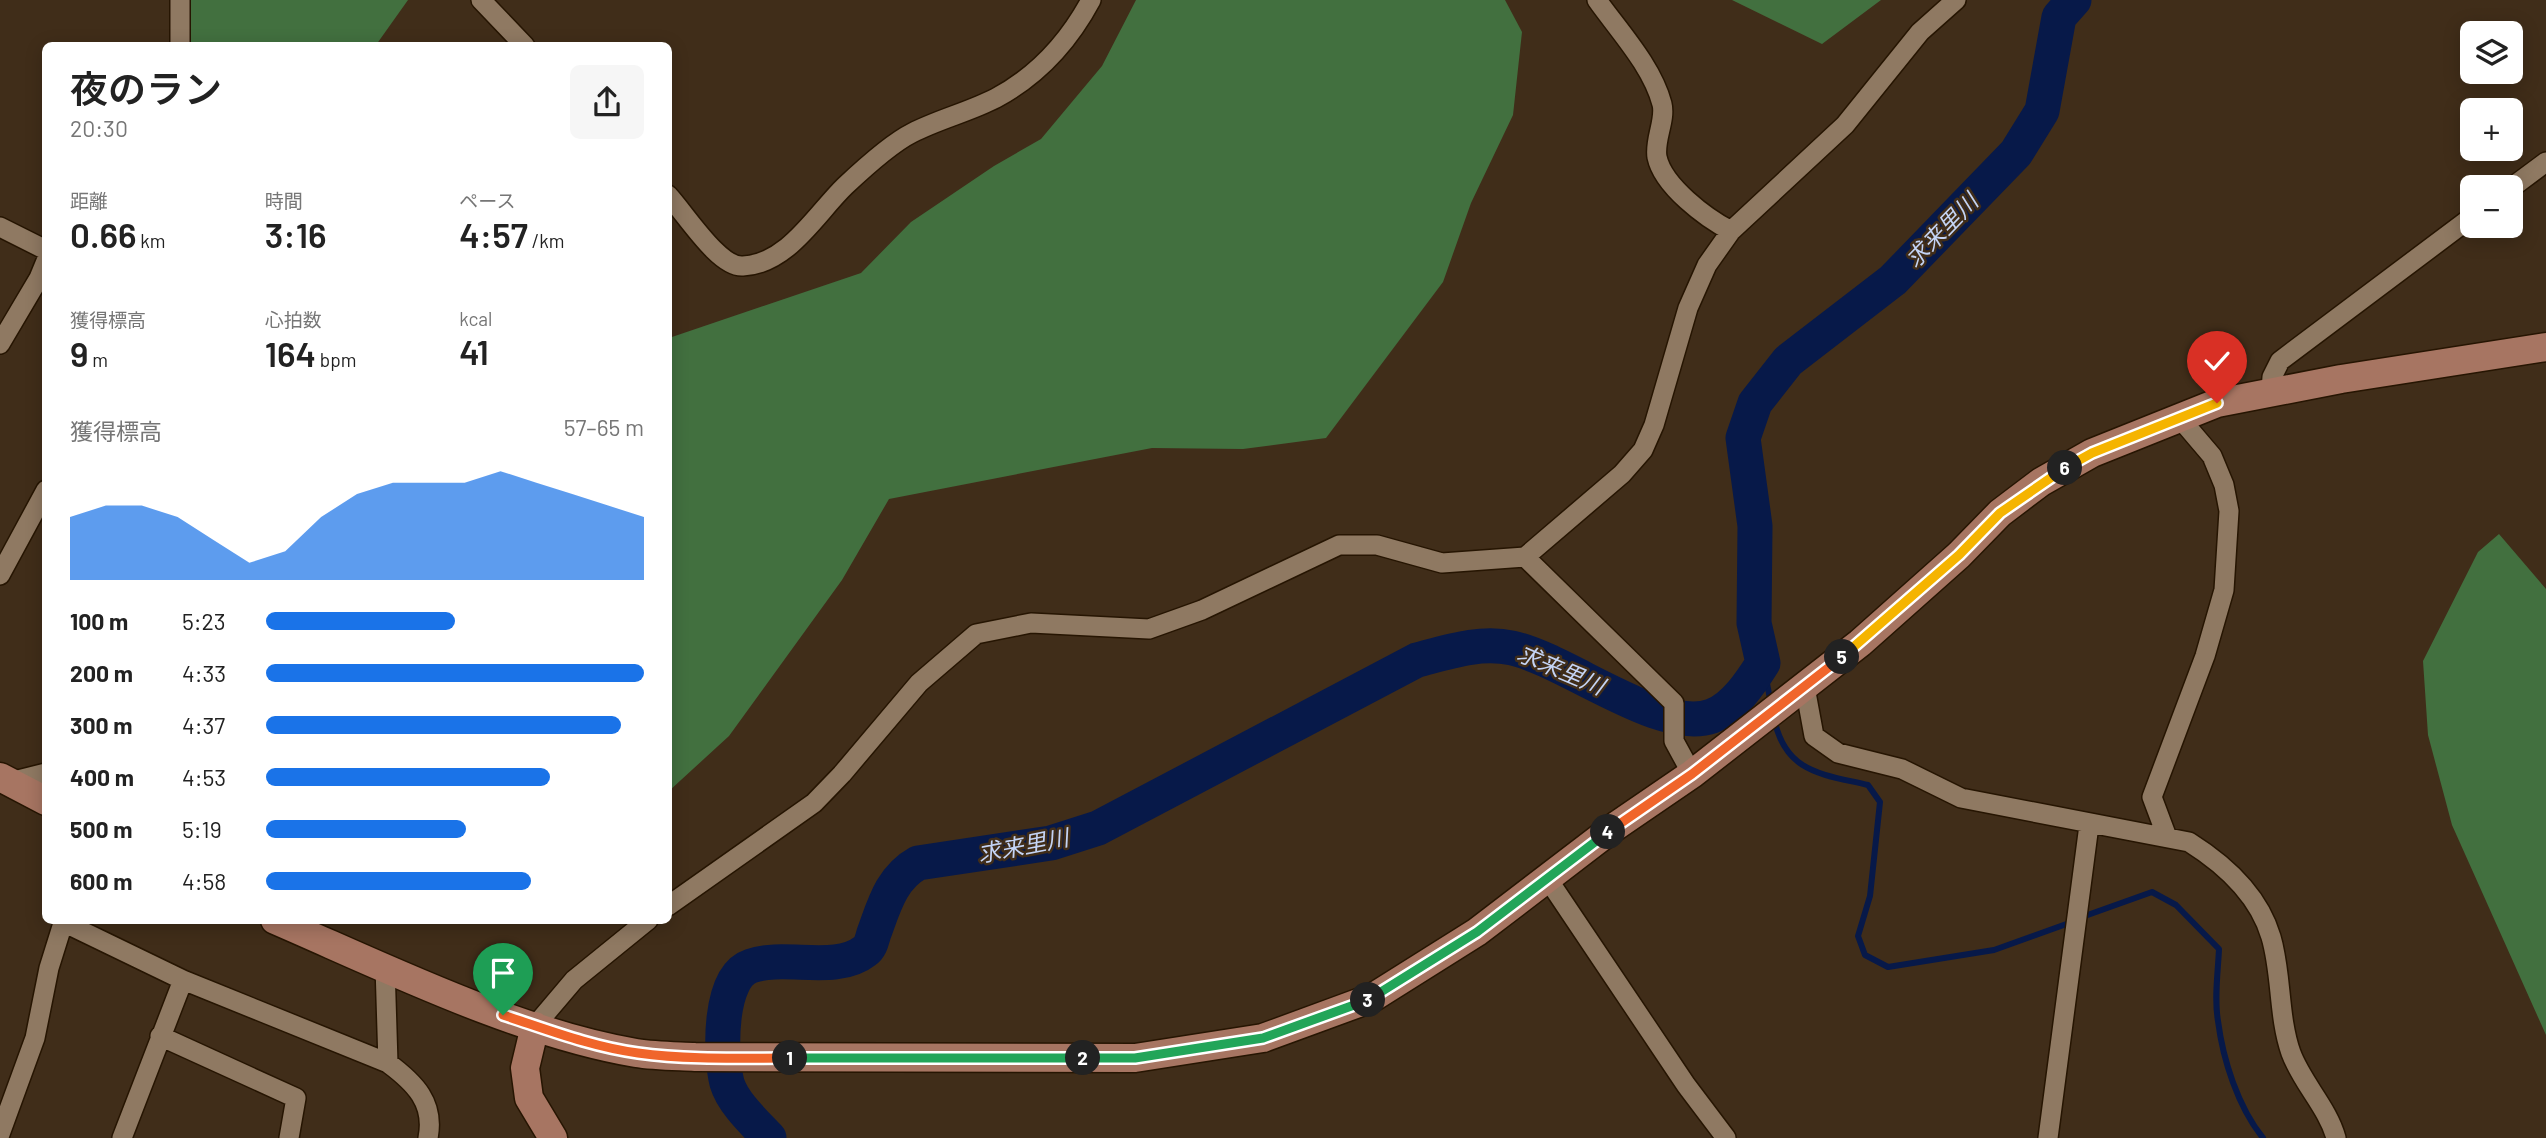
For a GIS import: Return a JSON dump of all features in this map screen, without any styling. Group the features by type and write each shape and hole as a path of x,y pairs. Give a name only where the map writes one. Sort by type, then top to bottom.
{"street":[{"path":"180,0 180,42"},
{"path":"481,0 521,42"},
{"path":"672,200 718,257 740,267 766,263 813,223 845,186 910,134 995,98 1030,77 1065,42 1091,0"},
{"path":"1597,0 1649,74 1663,106 1657,157 1672,183 1706,218 1731,231"},
{"path":"672,903 814,803 842,775 919,683 976,634 1031,623 1149,629 1202,610 1339,545 1377,545 1442,563 1525,557 1622,474 1643,450 1654,425 1688,309 1707,265 1731,231 1845,125 1920,33 1956,0"},
{"path":"2523,179 2546,162"},
{"path":"2272,392 2272,377 2280,360 2460,226"},
{"path":"0,227 42,248"},
{"path":"0,344 42,271"},
{"path":"285,924 535,1026 637,1053 744,1058 1135,1058 1263,1038 1371,998 1477,932 1799,692 1959,555 2000,513 2041,482 2092,453 2178,416 2217,403 2546,348"},
{"path":"2167,837 2152,797 2205,656 2224,590 2229,511 2224,485 2212,456 2178,416"},
{"path":"0,575 42,498"},
{"path":"1525,557 1674,703 1674,741 1692,774"},
{"path":"1799,692 1814,736 1838,753 1902,769 1961,798 2089,825 2189,842 2211,856 2232,874 2258,908 2272,937 2291,1052 2305,1084 2333,1127 2336,1138"},
{"path":"5,779 42,774"},
{"path":"5,779 42,799"},
{"path":"2048,1138 2089,825"},
{"path":"1547,878 1686,1085 1726,1138"},
{"path":"0,1134 35,1038 49,968 62,924"},
{"path":"69,924 183,980 388,1062 413,1081 428,1106 431,1124 428,1138"},
{"path":"553,1138 529,1098 525,1068 535,1026 574,980 643,924"},
{"path":"385,966 388,1062"},
{"path":"122,1138 183,980"},
{"path":"160,1036 296,1098 289,1138"}],"green space":[{"path":"189,0 408,0 378,42 188,42"},
{"path":"1136,0 1505,0 1522,32 1513,115 1471,203 1443,282 1326,438 1243,449 1152,448 889,499 842,580 729,736 672,788 672,337 861,273 911,222 994,166 1041,139 1102,66"},
{"path":"1732,0 1881,0 1822,44"},
{"path":"2499,534 2546,589 2546,1035 2452,825 2428,735 2423,661 2478,552"}],"waterway":[{"name":"求来里川","path":"769,1138 739,1105 727,1083 723,1037 724,1018 732,985 740,973 751,966 779,962 825,963 853,958 865,951 895,885 901,876 918,863 1051,843 1098,828 1417,660 1464,648 1500,646 1534,655 1614,694 1667,715 1691,719 1712,716 1735,701 1763,663 1754,623 1755,526 1743,438 1755,403 1788,361 1893,280 2016,153 2042,111 2059,17 2074,0"},
{"path":"1763,663 1771,704"},
{"path":"1774,718 1779,736 1796,760 1808,768 1835,778 1868,785 1880,802 1870,896 1858,936 1865,955 1888,967 1994,950 2072,922"},
{"path":"2082,917 2152,892 2176,905 2219,949 2216,1003 2224,1051 2239,1098 2263,1138"}],"route":[{"path":"503,1015 582,1040 637,1053 695,1057 1135,1058 1263,1038 1371,998 1477,932 1805,687 1860,643 1959,555 2000,513 2041,482 2092,453 2178,416 2217,403"}]}
